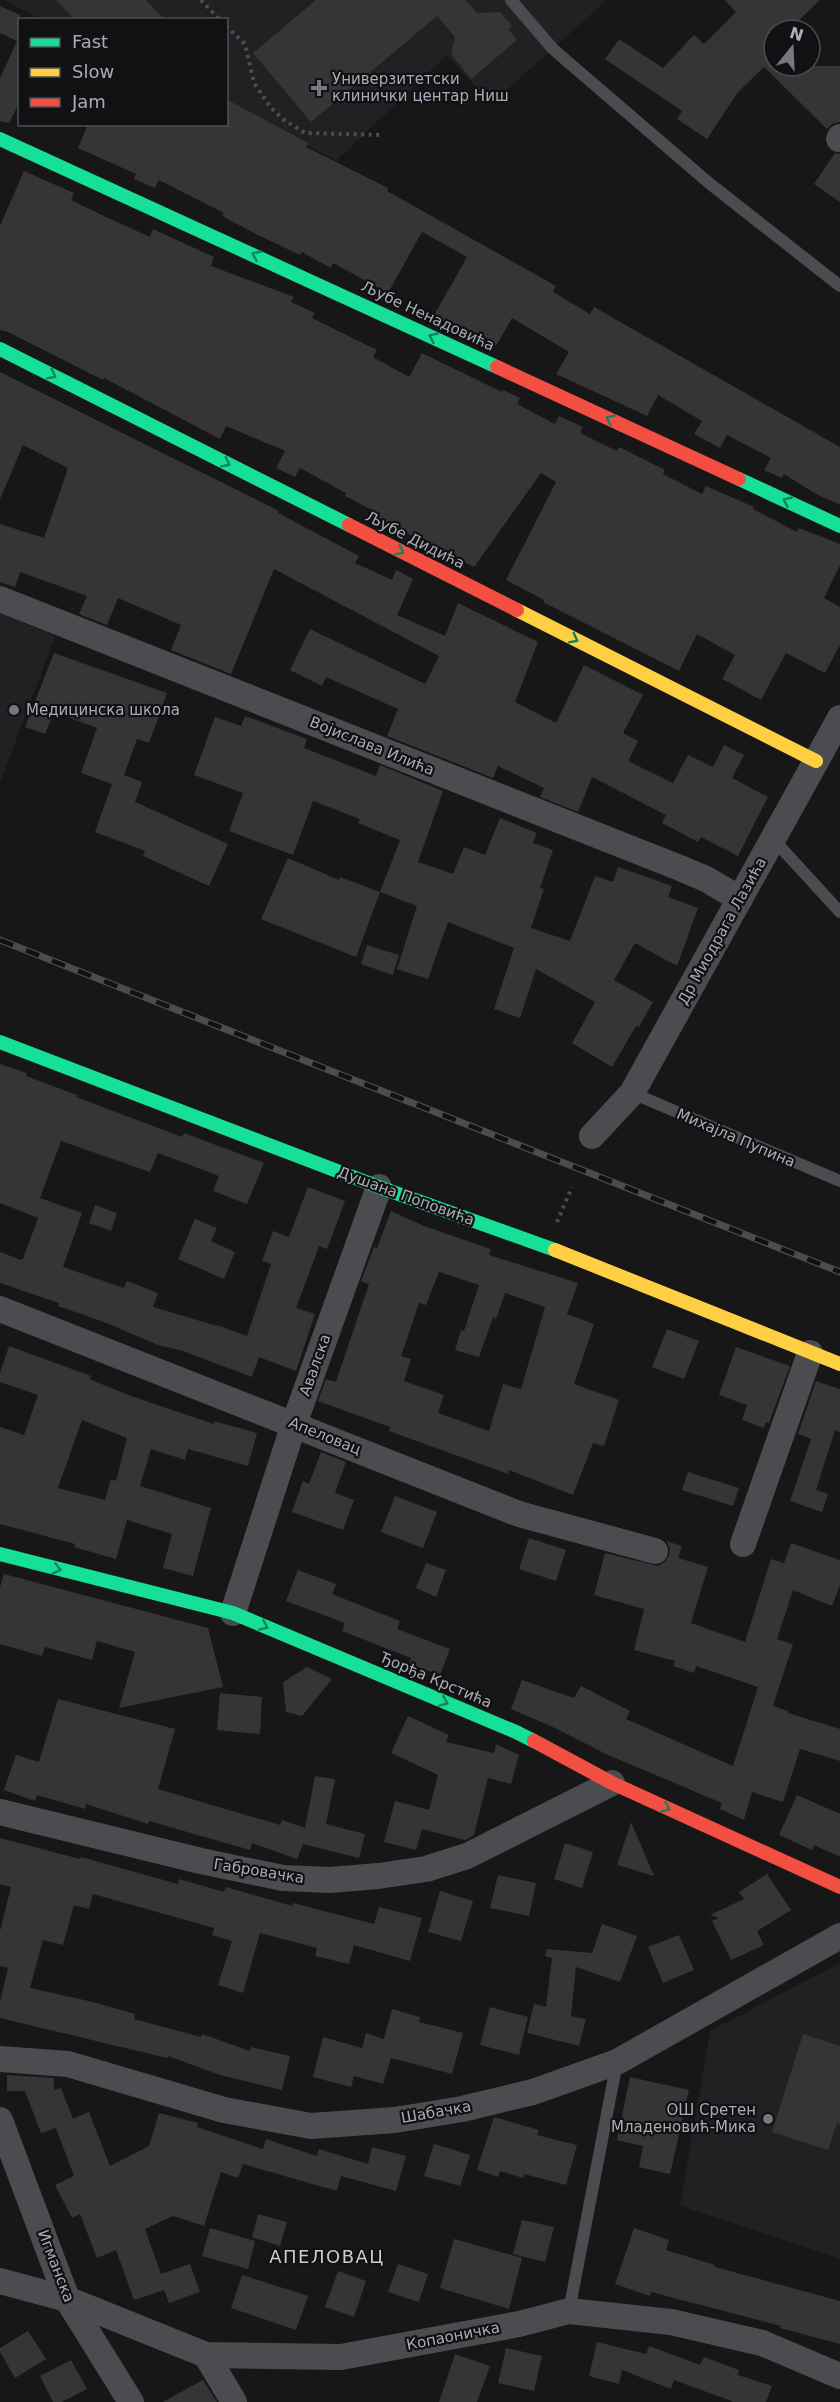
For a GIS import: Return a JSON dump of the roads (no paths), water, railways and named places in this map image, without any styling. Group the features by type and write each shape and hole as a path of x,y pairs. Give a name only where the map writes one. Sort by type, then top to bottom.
{"street":[{"name":"Љубе Ненадовића","path":"0,139 840,526"},
{"name":"Љубе Дидића","path":"0,349 816,761"},
{"name":"Војислава Илића","path":"0,599 680,868 706,879 740,899"},
{"name":"Др Миодрага Лазића","path":"592,1136 632,1093 840,717"},
{"name":"Душана Поповића","path":"0,1042 379,1186 545,1246 840,1364"},
{"name":"Авалска","path":"233,1613 294,1424 379,1186"},
{"name":"Апеловац","path":"0,1309 519,1514 655,1551"},
{"path":"743,1544 810,1353"},
{"name":"Ђорђа Крстића","path":"0,1554 233,1613 516,1732 612,1784 840,1887"},
{"name":"Габровачка","path":"0,1812 201,1861 283,1878 330,1880 426,1869 466,1856 612,1784"},
{"name":"Шабачка","path":"0,2059 68,2064 224,2110 311,2126 395,2120 462,2109 533,2092 617,2062 840,1936"},
{"name":"Игманска","path":"0,2120 67,2300 131,2402"},
{"name":"Копаоничка","path":"0,2281 67,2300 206,2355 341,2357 519,2324 569,2311 671,2322 762,2343 840,2376"},
{"path":"206,2355 234,2402"}],"lane":[{"path":"510,0 567,62 710,183 840,286"},
{"path":"773,839 840,912"},
{"name":"Михајла Пупина","path":"632,1093 781,1158 840,1181"},
{"path":"569,2311 617,2062"}],"railway":[{"path":"0,940 840,1272"}],"place":[{"name":"Универзитетски клинички центар Ниш","path":"319,88"},
{"name":"Медицинска школа","path":"14,710"},
{"name":"ОШ Сретен Младеновић-Мика","path":"768,2119"}],"district":[{"name":"АПЕЛОВАЦ","path":"327,2256"}]}
